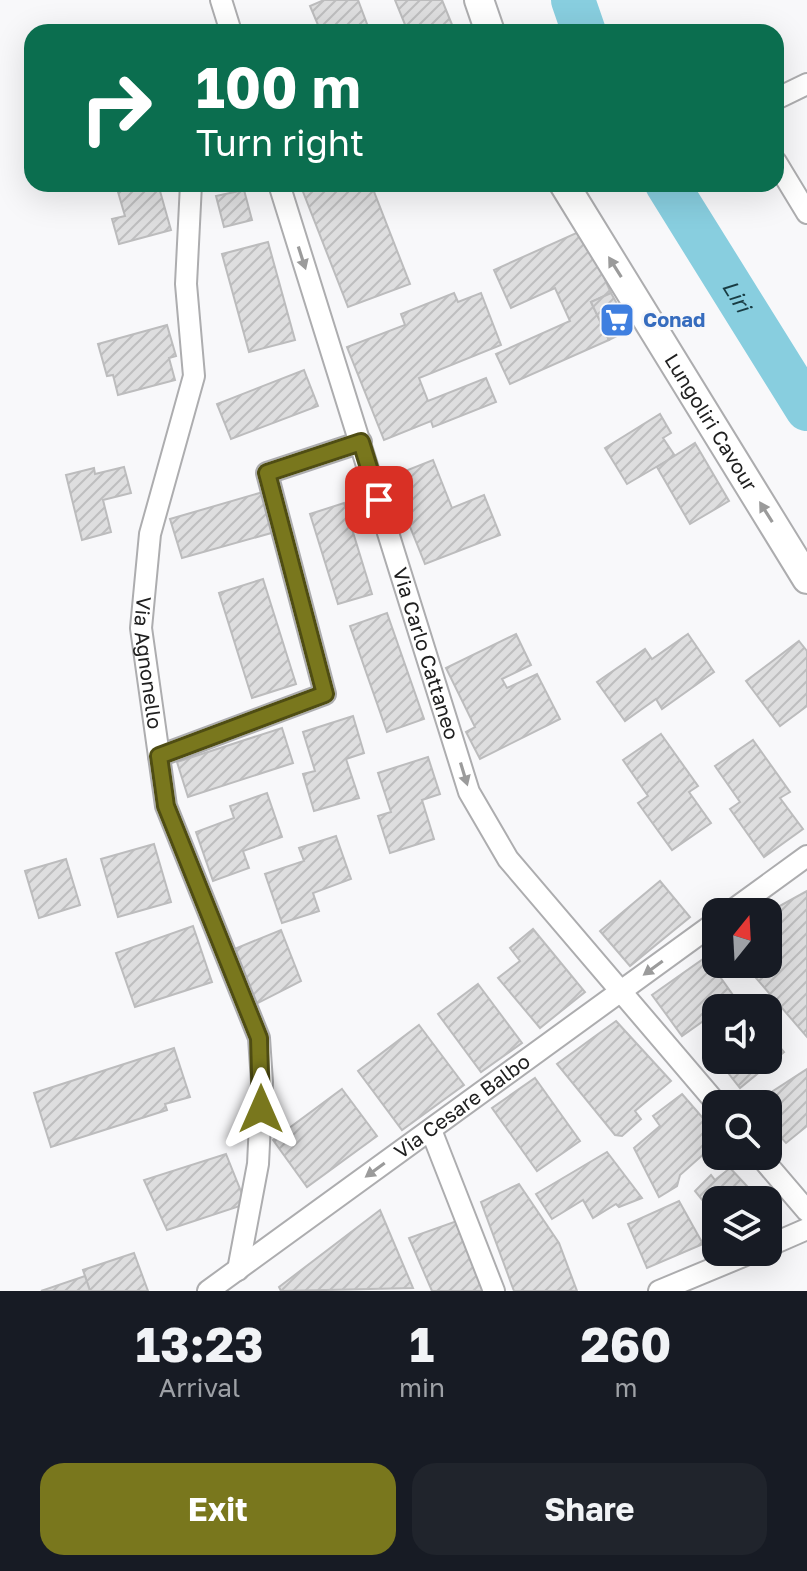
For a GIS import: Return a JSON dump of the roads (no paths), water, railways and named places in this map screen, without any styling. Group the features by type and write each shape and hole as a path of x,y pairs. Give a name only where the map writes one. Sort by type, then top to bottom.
{"street":[{"path":"221,0 228,24"},
{"path":"479,0 487,24"},
{"path":"784,95 807,84"},
{"path":"784,175 807,213"},
{"name":"Via Agnonello","path":"191,192 186,284 194,376 150,534 141,628 166,806 259,1038 262,1082 258,1164 238,1270"},
{"name":"Via Carlo Cattaneo","path":"282,192 469,792 508,859 705,1090"},
{"name":"Lungoliri Cavour","path":"569,192 807,579"},
{"path":"159,756 325,694 267,473 361,442"},
{"path":"749,898 807,856"},
{"name":"Via Cesare Balbo","path":"208,1291 702,932"},
{"path":"431,1130 494,1291"},
{"path":"772,1170 807,1211"},
{"path":"782,1240 807,1229"},
{"path":"659,1291 719,1266"}],"waterway":[{"name":"Liri","path":"573,0 581,24"},
{"name":"Liri","path":"672,192 807,409"}],"place":[{"name":"Conad","path":"617,320"}]}
